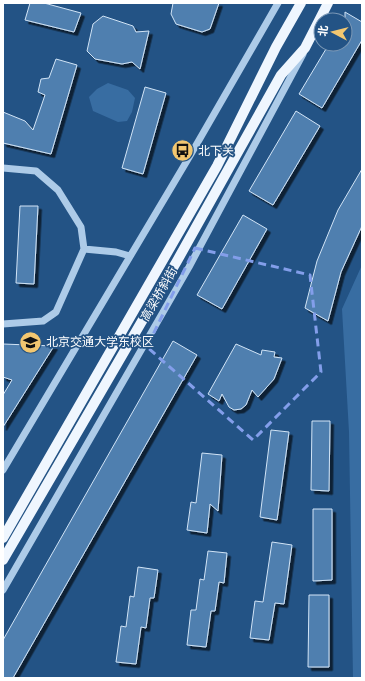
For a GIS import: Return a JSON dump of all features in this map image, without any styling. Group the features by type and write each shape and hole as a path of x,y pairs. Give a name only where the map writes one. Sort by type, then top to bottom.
{"main road":[{"name":"高梁桥斜街","path":"3,538 217,166 276,47 301,3"},
{"name":"高梁桥斜街","path":"3,560 177,261 281,75 305,48 328,3"}],"street":[{"path":"4,467 130,256 278,3"},
{"name":"高梁桥斜街","path":"3,590 189,268 293,74 305,48"},
{"path":"3,168 36,171 58,190 81,227 84,249 56,312 43,321 3,324"},
{"path":"84,249 116,252 130,256"}],"highlighted area":[{"path":"195,248 310,275 321,372 253,440 147,347"}],"shaded area":[{"path":"108,83 128,90 135,98 132,112 127,121 118,122 93,111 89,97 97,89"},
{"path":"362,265 362,678 353,678 349,432 342,309"}],"building":[{"path":"30,3 44,3 81,13 74,32 25,20"},
{"path":"173,3 219,3 210,29 202,32 176,24 171,14"},
{"path":"103,16 133,26 136,32 149,31 140,69 132,62 122,64 95,59 87,51 93,24"},
{"path":"353,17 362,22 362,40 322,108 299,94 324,52 353,52"},
{"path":"56,59 77,65 51,154 3,143 3,112 25,121 33,130 45,95 38,92 41,79 49,78"},
{"path":"145,87 166,93 143,174 122,168"},
{"path":"296,111 320,126 273,205 249,191"},
{"path":"362,169 362,226 341,272 328,321 305,308 317,261 338,210"},
{"path":"20,206 38,206 34,284 16,283"},
{"path":"243,215 267,229 222,309 197,295"},
{"path":"173,341 197,355 13,678 3,678 3,640"},
{"path":"3,344 54,346 3,427 3,395 12,380 3,377"},
{"path":"236,344 261,355 262,350 275,352 274,357 282,358 274,379 258,397 252,390 246,405 241,409 234,410 229,407 222,394 219,401 208,394"},
{"path":"312,421 330,421 329,491 311,490"},
{"path":"271,430 289,432 277,520 260,517"},
{"path":"202,453 222,455 218,511 210,504 207,533 187,530 191,502 196,503"},
{"path":"313,509 332,509 332,580 313,581"},
{"path":"272,542 292,545 284,604 275,603 269,640 250,638 255,601 263,602"},
{"path":"208,551 227,553 224,583 219,582 215,611 211,611 206,647 187,645 191,610 196,610 200,579 204,580"},
{"path":"138,567 158,570 154,598 150,598 146,628 141,627 136,664 116,662 121,626 126,627 130,596 134,597"},
{"path":"309,595 329,595 329,667 308,667"}],"place":[{"name":"北下关","path":"182,151"},
{"name":"北京交通大学东校区","path":"31,342"}]}
